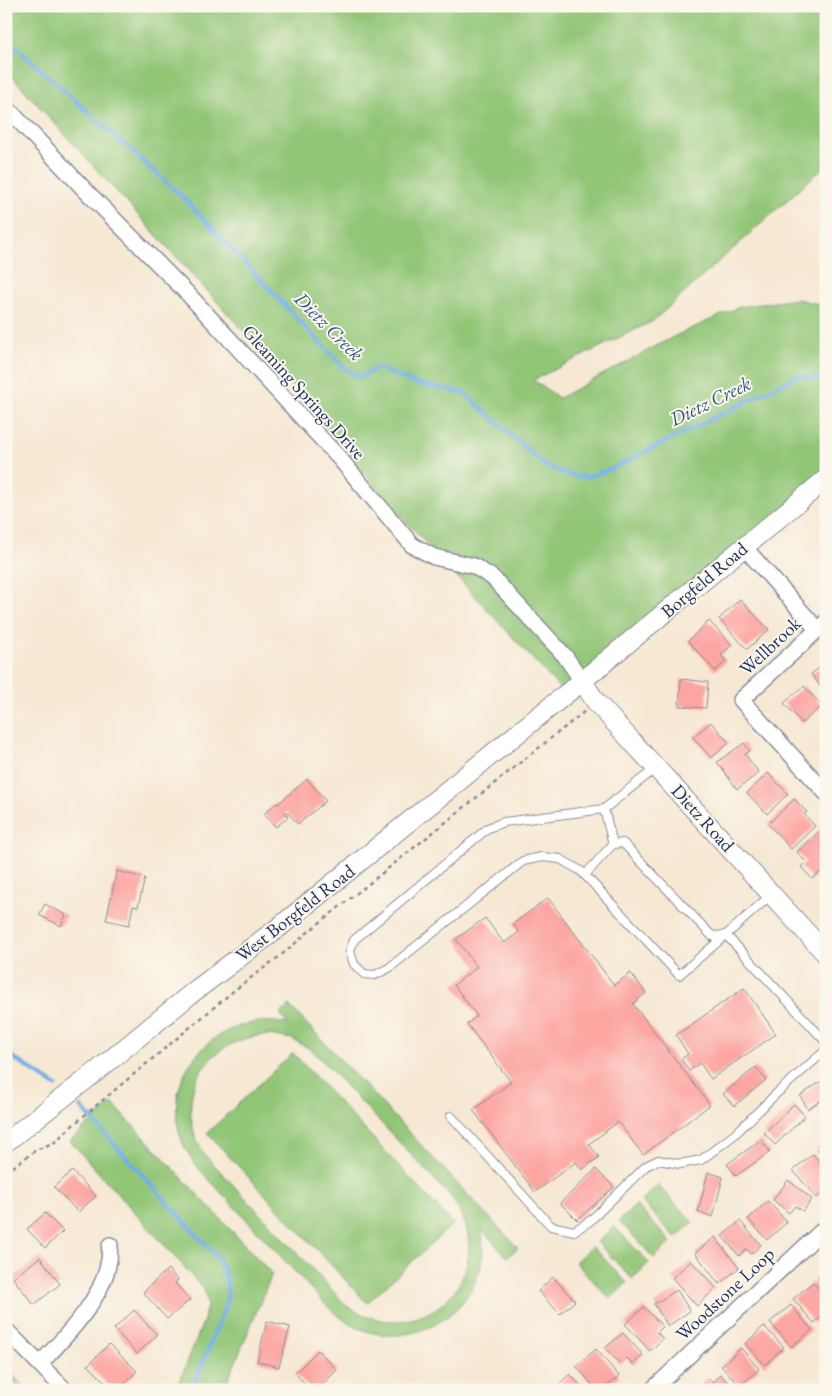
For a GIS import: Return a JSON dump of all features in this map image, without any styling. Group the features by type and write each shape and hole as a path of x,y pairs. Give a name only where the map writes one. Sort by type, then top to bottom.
{"street":[{"name":"Gleaming Springs Drive","path":"6,107 188,294 340,460 412,545 434,557 474,566 493,578 565,656 582,681"},
{"name":"Borgfeld Road","path":"582,681 826,480"},
{"path":"744,547 822,626"},
{"name":"Wellbrook","path":"822,626 741,700 826,793"},
{"name":"Dietz Road","path":"582,681 596,702 826,954"},
{"name":"West Borgfeld Road","path":"6,1142 192,993 278,928 582,681"},
{"name":"Woodstone Loop","path":"652,1390 826,1227"},
{"path":"40,1364 75,1327 101,1286 109,1262 110,1245"},
{"path":"6,1330 65,1390"}],"lane":[{"path":"657,767 604,809 504,822 488,828 354,940 350,951 354,964 364,974 375,975 389,968 522,861 542,857 560,859 581,871 679,975 772,894"},
{"path":"604,809 613,844"},
{"path":"585,875 613,844 623,843 712,936 726,935"},
{"path":"726,935 826,1042"},
{"path":"451,1116 551,1226 574,1230 590,1221 646,1166 658,1160 680,1164 701,1160 734,1135 777,1093 826,1050"}],"path":[{"path":"6,1172 36,1150 55,1142 97,1104 236,989 285,952 596,702"}],"green space":[{"path":"6,6 826,6 826,165 653,321 533,380 559,398 675,336 739,307 797,299 826,306 826,479 564,693 390,504 270,360 6,70"},
{"path":"289,1005 518,1248 507,1257 482,1230 483,1256 475,1283 465,1299 437,1323 420,1331 401,1335 382,1334 363,1330 336,1314 201,1171 186,1150 180,1135 176,1110 180,1087 188,1066 202,1049 220,1035 241,1026 264,1022 288,1024 280,1014","holes":["269,1035 292,1039 313,1051 449,1195 465,1223 469,1250 463,1276 449,1297 429,1313 404,1320 376,1319 347,1306 203,1153 194,1132 191,1111 193,1091 200,1074 211,1059 227,1047 246,1039"]},
{"path":"293,1053 453,1224 367,1303 207,1133"},
{"path":"112,1103 272,1274 224,1390 176,1390 204,1320 207,1304 206,1295 203,1288 70,1141"},
{"path":"658,1185 693,1222 676,1238 641,1201"},
{"path":"636,1205 671,1242 654,1258 619,1221"},
{"path":"614,1226 649,1263 632,1279 597,1242"},
{"path":"592,1246 627,1283 610,1299 575,1262"},
{"path":"6,1368 27,1390 6,1389"}],"building":[{"path":"740,599 769,630 747,649 719,619"},
{"path":"709,621 732,645 721,655 726,661 715,671 688,641"},
{"path":"826,663 826,694 811,674"},
{"path":"681,679 708,682 706,708 679,706"},
{"path":"804,686 822,706 802,723 784,703"},
{"path":"711,722 729,743 711,758 693,737"},
{"path":"744,743 750,751 745,754 759,773 737,789 717,762"},
{"path":"768,773 788,794 767,814 747,793"},
{"path":"307,779 326,801 298,824 287,812 285,813 288,817 276,827 264,814"},
{"path":"794,799 807,812 804,814 815,826 791,849 768,824"},
{"path":"822,829 826,834 826,867 812,879 801,867 806,862 797,852"},
{"path":"117,871 145,878 138,907 133,906 129,925 106,920"},
{"path":"548,898 614,985 631,973 646,993 633,1004 710,1105 643,1155 618,1122 589,1144 599,1157 582,1170 576,1162 535,1192 473,1110 511,1082 467,1024 477,1016 454,985 477,967 456,939 485,918 504,943 519,932 513,924"},
{"path":"45,904 66,915 61,926 39,915"},
{"path":"744,988 776,1034 711,1079 700,1063 689,1071 681,1059 688,1054 676,1035"},
{"path":"756,1067 766,1080 734,1106 723,1094"},
{"path":"826,1078 826,1097 808,1109 800,1096"},
{"path":"794,1104 805,1116 775,1145 764,1133"},
{"path":"761,1140 770,1152 736,1176 727,1164"},
{"path":"826,1141 826,1159 817,1149"},
{"path":"813,1154 826,1169 826,1177 823,1179 826,1182 826,1190 816,1198 793,1170"},
{"path":"596,1169 614,1187 577,1220 560,1203"},
{"path":"72,1171 96,1196 78,1212 54,1187"},
{"path":"708,1172 723,1177 713,1217 698,1212"},
{"path":"788,1180 812,1199 803,1211 795,1206 789,1213 773,1200"},
{"path":"768,1201 787,1222 767,1240 748,1219"},
{"path":"45,1213 63,1231 45,1248 27,1229"},
{"path":"740,1221 761,1245 751,1254 747,1249 739,1256 722,1236"},
{"path":"715,1237 739,1268 719,1284 695,1253"},
{"path":"40,1257 60,1284 34,1305 13,1278"},
{"path":"691,1261 716,1288 697,1306 672,1278"},
{"path":"168,1269 178,1280 175,1283 190,1300 167,1319 143,1292"},
{"path":"826,1270 826,1287 817,1278"},
{"path":"553,1277 575,1301 560,1314 538,1291"},
{"path":"813,1282 826,1297 826,1313 814,1323 793,1299"},
{"path":"677,1290 690,1311 668,1326 654,1304"},
{"path":"791,1305 812,1330 791,1347 770,1322"},
{"path":"644,1307 663,1327 657,1332 663,1339 650,1351 625,1324"},
{"path":"134,1310 157,1335 137,1354 114,1329"},
{"path":"267,1321 290,1327 279,1367 257,1361"},
{"path":"764,1326 784,1347 765,1365 745,1344"},
{"path":"623,1333 643,1355 633,1364 627,1358 620,1364 605,1348"},
{"path":"109,1344 137,1371 118,1390 113,1390 88,1365"},
{"path":"741,1348 759,1369 740,1386 721,1366"},
{"path":"596,1349 619,1376 603,1390 597,1390 576,1366"},
{"path":"318,1350 337,1370 317,1390 311,1390 295,1373"},
{"path":"570,1374 585,1390 553,1390"},
{"path":"720,1374 735,1390 697,1389 709,1378 713,1382"}],"waterway":[{"name":"Dietz Creek","path":"6,37 181,195 344,368 360,377 378,368 417,384 464,393 547,467 575,476 588,477 611,469 797,376 826,379"},
{"path":"6,1053 56,1086"},
{"path":"81,1107 217,1257 223,1269 227,1285 226,1304 192,1390"}]}
